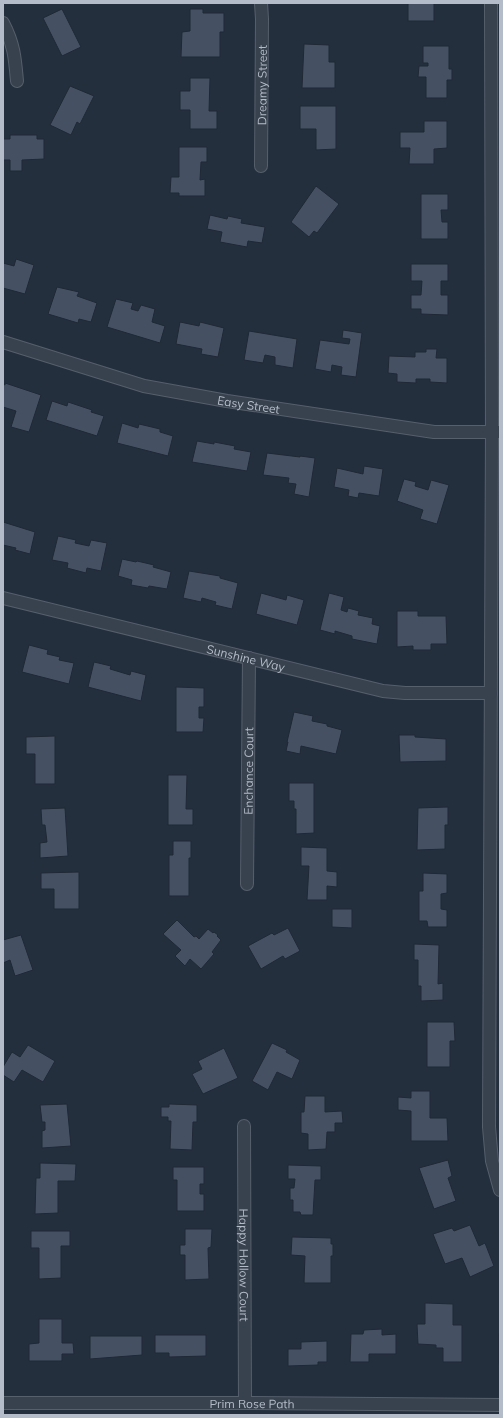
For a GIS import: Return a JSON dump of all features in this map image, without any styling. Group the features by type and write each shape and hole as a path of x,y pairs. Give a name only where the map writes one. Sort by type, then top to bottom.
{"street":[{"name":"Dreamy Street","path":"261,3 261,166"},
{"path":"492,3 496,432 491,693 489,1127 492,1161 500,1190"},
{"path":"3,23 11,38 17,81"},
{"name":"Easy Street","path":"3,342 144,386 227,402 434,432 496,432"},
{"name":"Sunshine Way","path":"3,598 383,691 405,693 491,693"},
{"name":"Enchance Court","path":"247,884 249,658"},
{"name":"Happy Hollow Court","path":"244,1126 245,1403"},
{"name":"Prim Rose Path","path":"3,1403 500,1405"}],"building":[{"path":"408,3 434,3 434,21 408,21"},
{"path":"62,9 81,47 62,56 43,18"},
{"path":"190,9 203,9 203,13 224,13 224,32 220,32 220,57 181,57 182,32 190,31"},
{"path":"304,44 329,45 329,62 335,62 335,88 302,88"},
{"path":"423,46 449,46 449,69 452,69 452,80 447,80 447,98 426,98 426,77 418,77 419,66 428,66 428,63 423,63"},
{"path":"190,78 210,78 209,111 217,111 217,129 190,129 190,110 180,110 180,91 190,91"},
{"path":"70,86 94,96 80,124 77,122 71,135 50,125"},
{"path":"300,106 336,106 336,149 316,150 316,129 300,129"},
{"path":"424,121 447,121 447,148 434,149 434,164 409,164 410,148 400,148 400,132 424,132"},
{"path":"10,135 37,135 37,139 44,139 44,159 22,160 22,171 10,171 10,160 3,160 3,139 10,139"},
{"path":"179,147 207,147 207,162 201,162 200,180 205,179 205,196 179,196 179,193 170,193 171,177 179,177"},
{"path":"316,186 339,204 317,233 314,231 309,237 291,222"},
{"path":"421,194 448,194 448,210 441,210 442,222 448,222 448,239 421,239"},
{"path":"210,215 227,219 228,216 242,219 241,223 265,227 262,243 248,241 247,247 220,242 222,232 207,229"},
{"path":"16,259 34,265 25,294 3,288 3,263 14,266"},
{"path":"411,264 448,264 448,281 441,281 441,295 448,295 448,315 421,314 421,309 411,309 411,295 421,295 422,281 411,281"},
{"path":"57,287 79,292 77,296 97,303 91,322 79,319 78,323 48,314"},
{"path":"116,299 133,303 131,309 138,311 141,305 155,309 152,322 165,326 160,343 107,327"},
{"path":"180,322 199,326 200,322 224,328 218,357 201,354 202,349 176,344"},
{"path":"343,330 362,333 356,377 341,375 342,367 332,365 331,372 315,369 320,340 349,344 350,339 342,338"},
{"path":"249,331 297,339 293,368 275,365 275,357 265,355 263,363 244,360"},
{"path":"426,349 437,349 436,358 447,358 447,383 430,382 430,379 416,379 416,383 397,382 397,374 388,373 389,356 415,357 415,352 426,352"},
{"path":"5,383 41,395 29,432 11,427 16,411 3,407 3,384 5,385"},
{"path":"52,401 67,406 68,402 92,410 91,412 104,416 97,436 46,420"},
{"path":"122,423 138,428 139,424 160,429 160,432 173,436 168,456 117,443"},
{"path":"197,441 214,444 214,442 235,446 234,449 251,452 247,471 192,462"},
{"path":"267,453 315,458 309,497 294,494 296,484 288,483 289,478 263,475"},
{"path":"364,466 383,469 379,496 359,493 358,498 348,496 349,490 334,487 337,468 363,474"},
{"path":"404,479 416,482 415,486 428,490 431,480 449,485 437,524 420,519 423,510 397,501"},
{"path":"3,522 35,532 30,554 15,550 16,548 3,545"},
{"path":"58,536 76,540 75,543 89,546 91,540 107,543 101,571 87,568 86,573 67,568 68,563 52,560"},
{"path":"122,559 154,565 153,567 171,572 167,589 131,585 132,580 118,576"},
{"path":"189,571 220,576 220,578 238,583 232,609 215,605 216,602 202,598 201,602 183,598"},
{"path":"261,593 286,600 287,595 304,600 297,625 256,614"},
{"path":"329,593 344,597 341,610 347,612 348,608 359,611 358,615 373,618 372,624 380,626 377,644 352,639 352,636 335,631 335,634 320,630"},
{"path":"397,611 418,611 418,616 446,616 447,644 431,644 431,650 413,650 413,646 397,647"},
{"path":"29,645 48,650 47,654 60,657 59,660 74,663 69,684 22,672"},
{"path":"94,662 111,666 110,669 130,675 131,671 146,675 141,701 88,687"},
{"path":"176,687 204,688 204,707 199,707 199,718 204,718 203,732 176,732"},
{"path":"294,712 313,716 312,721 327,724 327,726 342,730 336,754 301,746 300,754 286,751"},
{"path":"399,735 415,735 415,737 446,739 446,761 400,762"},
{"path":"55,736 55,784 35,784 35,754 26,754 26,737"},
{"path":"168,775 187,775 186,809 193,809 193,825 168,825"},
{"path":"289,783 314,783 314,833 296,834 296,809 294,809 294,801 289,801"},
{"path":"448,807 448,825 445,825 445,849 417,850 418,808"},
{"path":"65,808 68,856 40,858 40,843 47,842 45,825 42,825 41,809"},
{"path":"173,841 191,841 191,858 189,858 189,896 169,896 169,855 173,855"},
{"path":"301,847 327,848 327,871 337,872 337,887 327,886 327,900 307,900 309,866 301,866"},
{"path":"79,872 79,909 54,909 54,889 41,889 41,873"},
{"path":"423,873 447,874 447,893 441,894 441,909 447,910 447,927 428,927 427,921 419,921 419,891 423,891"},
{"path":"332,909 352,909 352,928 332,927"},
{"path":"177,920 194,937 196,936 199,939 208,929 218,935 217,936 221,940 212,952 214,954 201,969 190,959 185,966 175,956 181,950 163,934"},
{"path":"288,928 300,951 285,959 283,956 261,969 248,946 272,933 274,935"},
{"path":"21,935 33,970 15,976 10,960 3,963 3,940"},
{"path":"414,944 439,945 438,984 443,983 443,1000 421,1001 421,986 418,986 418,960 414,960"},
{"path":"427,1022 454,1022 455,1041 450,1041 450,1067 427,1067"},
{"path":"272,1043 287,1050 286,1052 300,1060 292,1079 277,1072 268,1090 252,1081"},
{"path":"28,1045 55,1061 43,1082 22,1070 14,1082 3,1075 3,1067 12,1052 20,1057"},
{"path":"224,1048 238,1078 203,1094 192,1074 202,1069 198,1061"},
{"path":"411,1091 430,1091 430,1118 447,1118 448,1141 411,1141 411,1111 398,1110 398,1097 411,1098"},
{"path":"305,1096 325,1096 325,1112 342,1111 343,1123 335,1123 335,1132 327,1132 326,1149 308,1150 308,1134 301,1133 301,1112 304,1112"},
{"path":"67,1104 71,1146 42,1148 42,1131 45,1130 45,1122 42,1122 40,1105"},
{"path":"169,1104 197,1105 197,1122 193,1122 192,1150 170,1149 171,1121 168,1121 168,1117 161,1117 161,1107 169,1107"},
{"path":"448,1160 452,1176 448,1178 456,1201 434,1209 419,1168"},
{"path":"40,1163 76,1164 75,1181 58,1181 58,1213 35,1214 36,1178 40,1178"},
{"path":"288,1165 321,1166 321,1180 315,1180 313,1215 301,1215 300,1212 293,1212 293,1200 290,1200 290,1188 294,1188 295,1179 288,1179"},
{"path":"173,1167 204,1167 204,1184 200,1184 200,1194 204,1194 204,1211 177,1211 177,1180 173,1180"},
{"path":"470,1225 479,1246 485,1243 494,1266 470,1277 462,1258 445,1264 433,1234 452,1228 454,1231"},
{"path":"185,1229 212,1229 211,1247 208,1248 209,1279 185,1280 185,1255 180,1255 180,1245 185,1245"},
{"path":"31,1231 70,1231 70,1246 61,1246 61,1278 39,1279 39,1248 31,1248"},
{"path":"292,1237 331,1238 331,1244 333,1244 333,1256 331,1256 331,1283 304,1283 305,1256 291,1255"},
{"path":"425,1303 453,1304 453,1325 462,1325 462,1362 443,1362 443,1348 436,1348 436,1345 418,1344 417,1324 425,1324"},
{"path":"39,1319 62,1319 62,1343 73,1343 74,1354 62,1354 62,1361 29,1361 29,1344 39,1343"},
{"path":"382,1329 382,1335 396,1334 396,1354 369,1354 369,1362 350,1362 351,1334 363,1334 364,1330"},
{"path":"500,1334 500,1363 499,1363"},
{"path":"155,1335 206,1335 206,1356 169,1357 169,1353 155,1353"},
{"path":"90,1336 142,1336 142,1355 90,1359"},
{"path":"327,1341 327,1362 318,1362 318,1365 288,1366 288,1349 301,1349 301,1342"}]}
